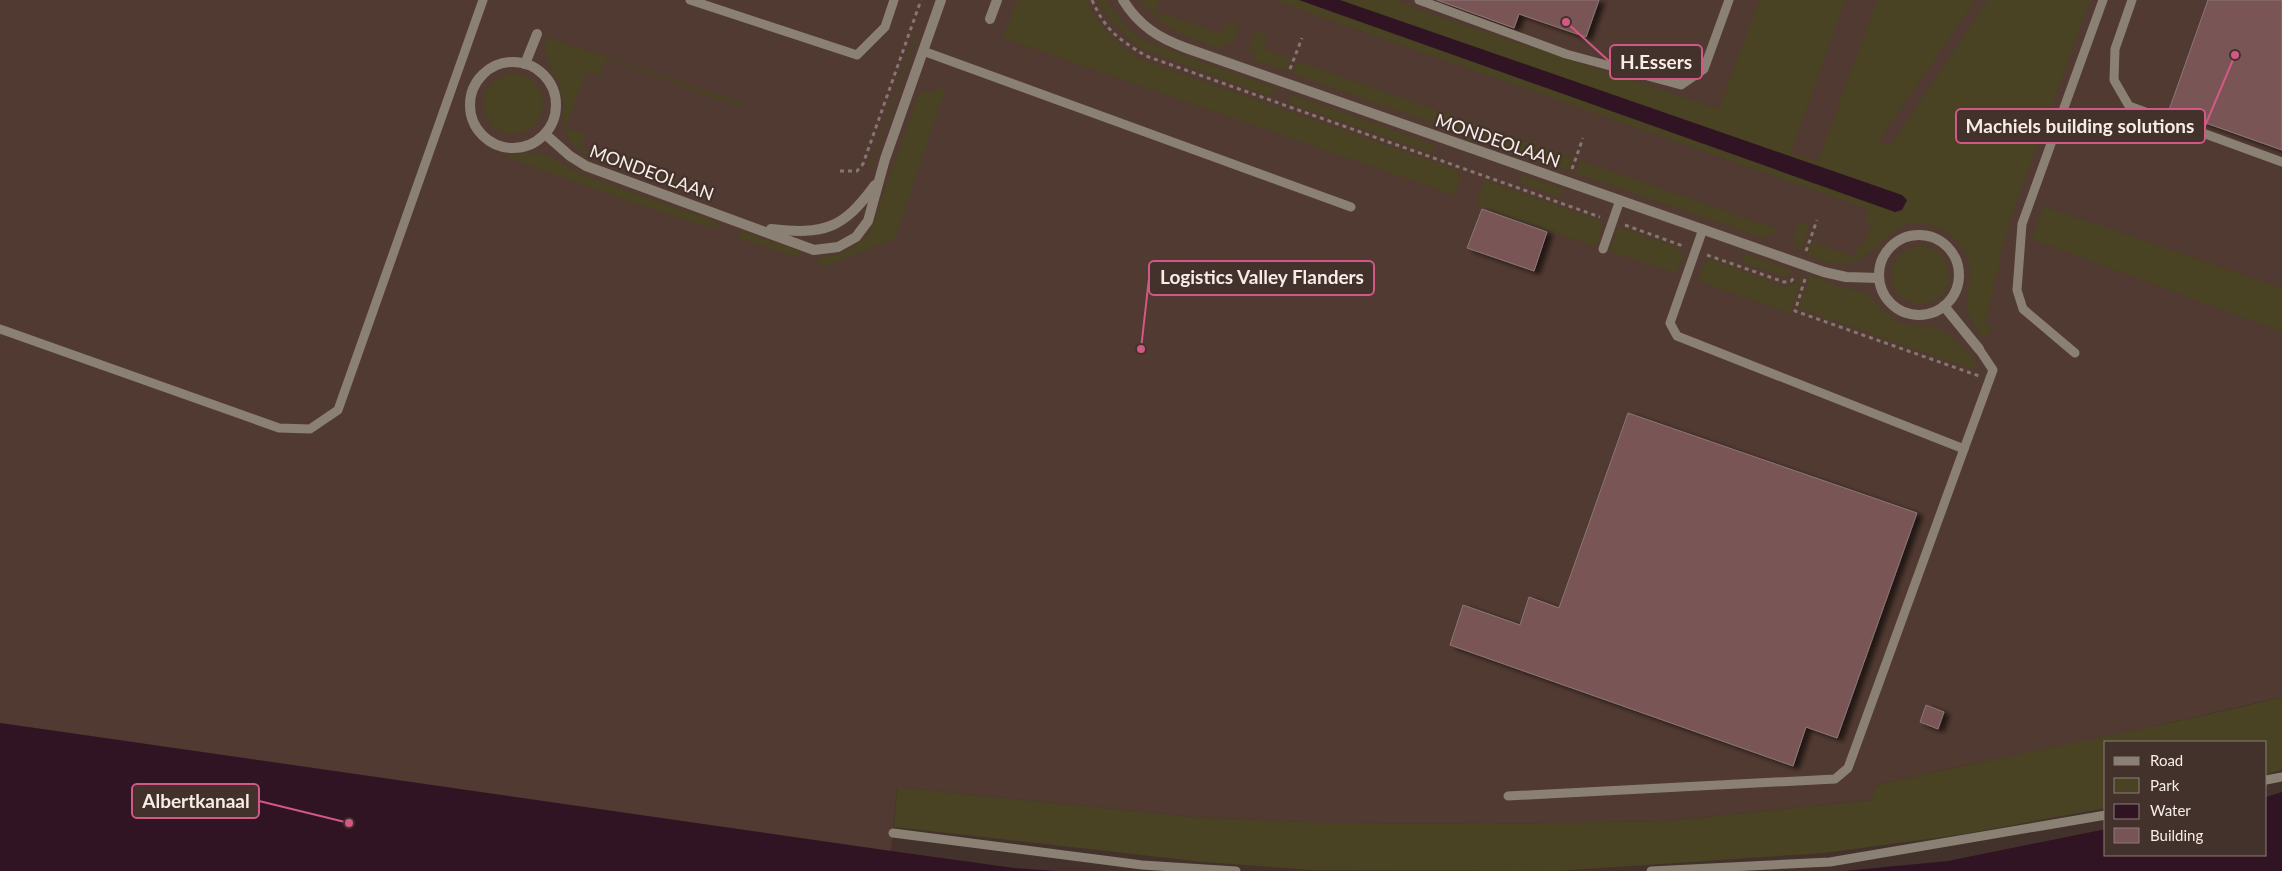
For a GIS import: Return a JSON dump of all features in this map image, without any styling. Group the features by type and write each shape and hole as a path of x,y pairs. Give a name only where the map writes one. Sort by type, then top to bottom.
{"street":[{"path":"756,227 814,250 838,247 856,237 868,221 880,178 941,0"},
{"path":"990,19 997,0"},
{"name":"MONDEOLAAN","path":"1123,0 1142,25 1168,41 1809,267 1846,278 1879,278"},
{"path":"525,64 537,34"},
{"path":"503,62 525,64 545,78 555,95 557,104 555,115 545,134 525,146 503,147 494,144 479,131 470,114 471,95 474,86 486,72 503,62"},
{"name":"MONDEOLAAN","path":"545,134 570,156 586,166 756,227"},
{"path":"756,227 814,232 831,226 852,214 880,178"},
{"path":"1912,236 1935,238 1945,245 1957,264 1957,287 1944,306 1924,315 1903,312 1886,298 1879,278 1880,266 1892,246 1912,236"},
{"path":"1944,306 1979,348"}],"lane":[{"path":"0,329 279,428 310,429 338,410 483,0"},
{"path":"690,0 857,55 885,27 894,0"},
{"path":"1419,0 1566,54 1681,85 1704,69 1729,0"},
{"path":"2075,354 2023,310 2017,290 2022,224 2104,0"},
{"path":"2132,0 2115,49 2114,80 2129,106 2282,162"},
{"path":"923,51 1351,207"},
{"path":"1603,249 1620,200"},
{"path":"1703,230 1670,323 1677,336 1964,449"},
{"path":"1508,796 1835,779 1848,768 1992,370 1979,348"},
{"path":"2267,780 2282,776"},
{"path":"1651,871 1830,862 2104,816"},
{"path":"893,833 1142,865 1236,871"}],"path":[{"path":"840,171 857,171 864,164 921,0"},
{"path":"1092,0 1103,24 1125,43 1146,56 1784,282 1791,281 1799,272"},
{"path":"1288,74 1302,38"},
{"path":"1571,172 1583,138"},
{"path":"1805,255 1817,220"},
{"path":"1809,267 1794,311 1989,379"}],"shaded area":[{"path":"0,0 2282,0 2282,697 2088,741 1876,785 1871,800 1666,821 1488,824 1324,823 1194,817 897,787 891,851 0,723"}],"green space":[{"path":"1017,0 1087,0 1096,18 1110,34 1142,60 1457,170 1461,180 1454,195 1003,38"},
{"path":"1097,0 1106,0 1128,29 1147,42 1278,89 1268,96 1139,48 1112,22"},
{"path":"1141,0 1159,0 1155,11 1222,34 1227,22 1239,25 1232,45 1224,43 1221,49 1176,31 1158,19"},
{"path":"1273,0 1397,0 1418,10 1719,109 1759,0 1845,0 1791,153 1818,162 1877,0 1975,0 1878,142 1891,145 1988,0 2090,0 2008,226 1985,324 1994,328 1983,338 1974,326 1967,307 1970,280 1969,261 1957,241 1938,228 1917,223 1906,225 1857,261 1840,264 1821,260 1808,255 1812,242 1855,257 1860,243 1864,244 1871,226 1865,223 1870,210"},
{"path":"1255,31 1268,36 1264,49 1290,58 1286,71 1253,60 1255,53 1248,51"},
{"path":"915,35 917,36 871,168 869,167"},
{"path":"547,37 745,104 743,108 606,59 599,76 586,72 566,128 585,134 582,149 687,185 686,191 588,156 573,144 564,129 563,100 560,87 547,59 545,45"},
{"path":"1297,61 1573,158 1569,171 1293,74"},
{"path":"513,74 529,79 534,83 538,88 543,104 538,120 534,125 529,129 513,134 497,129 492,125 488,120 483,104 488,88 492,83 497,79"},
{"path":"946,86 895,239 825,266 816,263 819,257 827,257 846,251 869,234 920,91 929,94"},
{"path":"1287,93 1435,145 1432,153 1291,104"},
{"path":"528,153 547,156 575,172 719,223 717,230 633,203 504,156"},
{"path":"1580,160 1777,229 1775,235 1768,233 1766,239 1575,173"},
{"path":"1522,175 1563,189 1560,198 1520,183"},
{"path":"1484,180 1604,222 1596,247 1476,205"},
{"path":"2043,206 2282,288 2282,332 2032,239"},
{"path":"1799,221 1810,225 1801,251 1797,250 1799,244 1792,242"},
{"path":"1618,227 1679,248 1683,256 1676,273 1609,251"},
{"path":"741,231 802,252 800,258 738,238"},
{"path":"1920,246 1931,248 1941,254 1947,264 1949,275 1947,286 1941,296 1931,302 1920,304 1909,302 1899,296 1893,286 1891,275 1893,264 1899,254 1909,248"},
{"path":"1744,253 1794,271 1785,277 1742,262"},
{"path":"1707,258 1786,287 1796,283 1803,274 1790,313 1698,281"},
{"path":"1810,275 1841,287 1864,292 1896,321 1909,325 1937,327 1952,337 1977,362 1974,370 1799,308"},
{"path":"2282,697 2282,770 2267,774 2267,741 2104,741 2104,808 1958,835 1824,853 1556,871 1312,870 1203,862 894,827 897,787 1194,817 1324,823 1488,824 1666,821 1871,800 1876,785"}],"water":[{"path":"1299,0 1340,0 1902,195 1907,200 1902,210 1895,212"},
{"path":"0,723 891,851 1014,868 1056,871 0,871"},
{"path":"2282,792 2282,871 1844,871 1948,861 2104,829 2104,856 2267,856 2267,797"}],"building":[{"path":"1437,0 1599,0 1586,37 1519,14 1514,28"},
{"path":"2208,0 2282,0 2282,150 2169,110"},
{"path":"1482,209 1547,232 1534,271 1467,248"},
{"path":"1628,413 1917,513 1837,738 1806,727 1793,766 1450,645 1463,605 1520,625 1529,597 1559,608"},
{"path":"1926,705 1944,712 1938,729 1920,722"}],"place":[{"name":"H.Essers","path":"1566,22"},
{"name":"Machiels building solutions","path":"2235,55"},
{"name":"Logistics Valley Flanders","path":"1141,349"},
{"name":"Albertkanaal","path":"349,823"}]}
